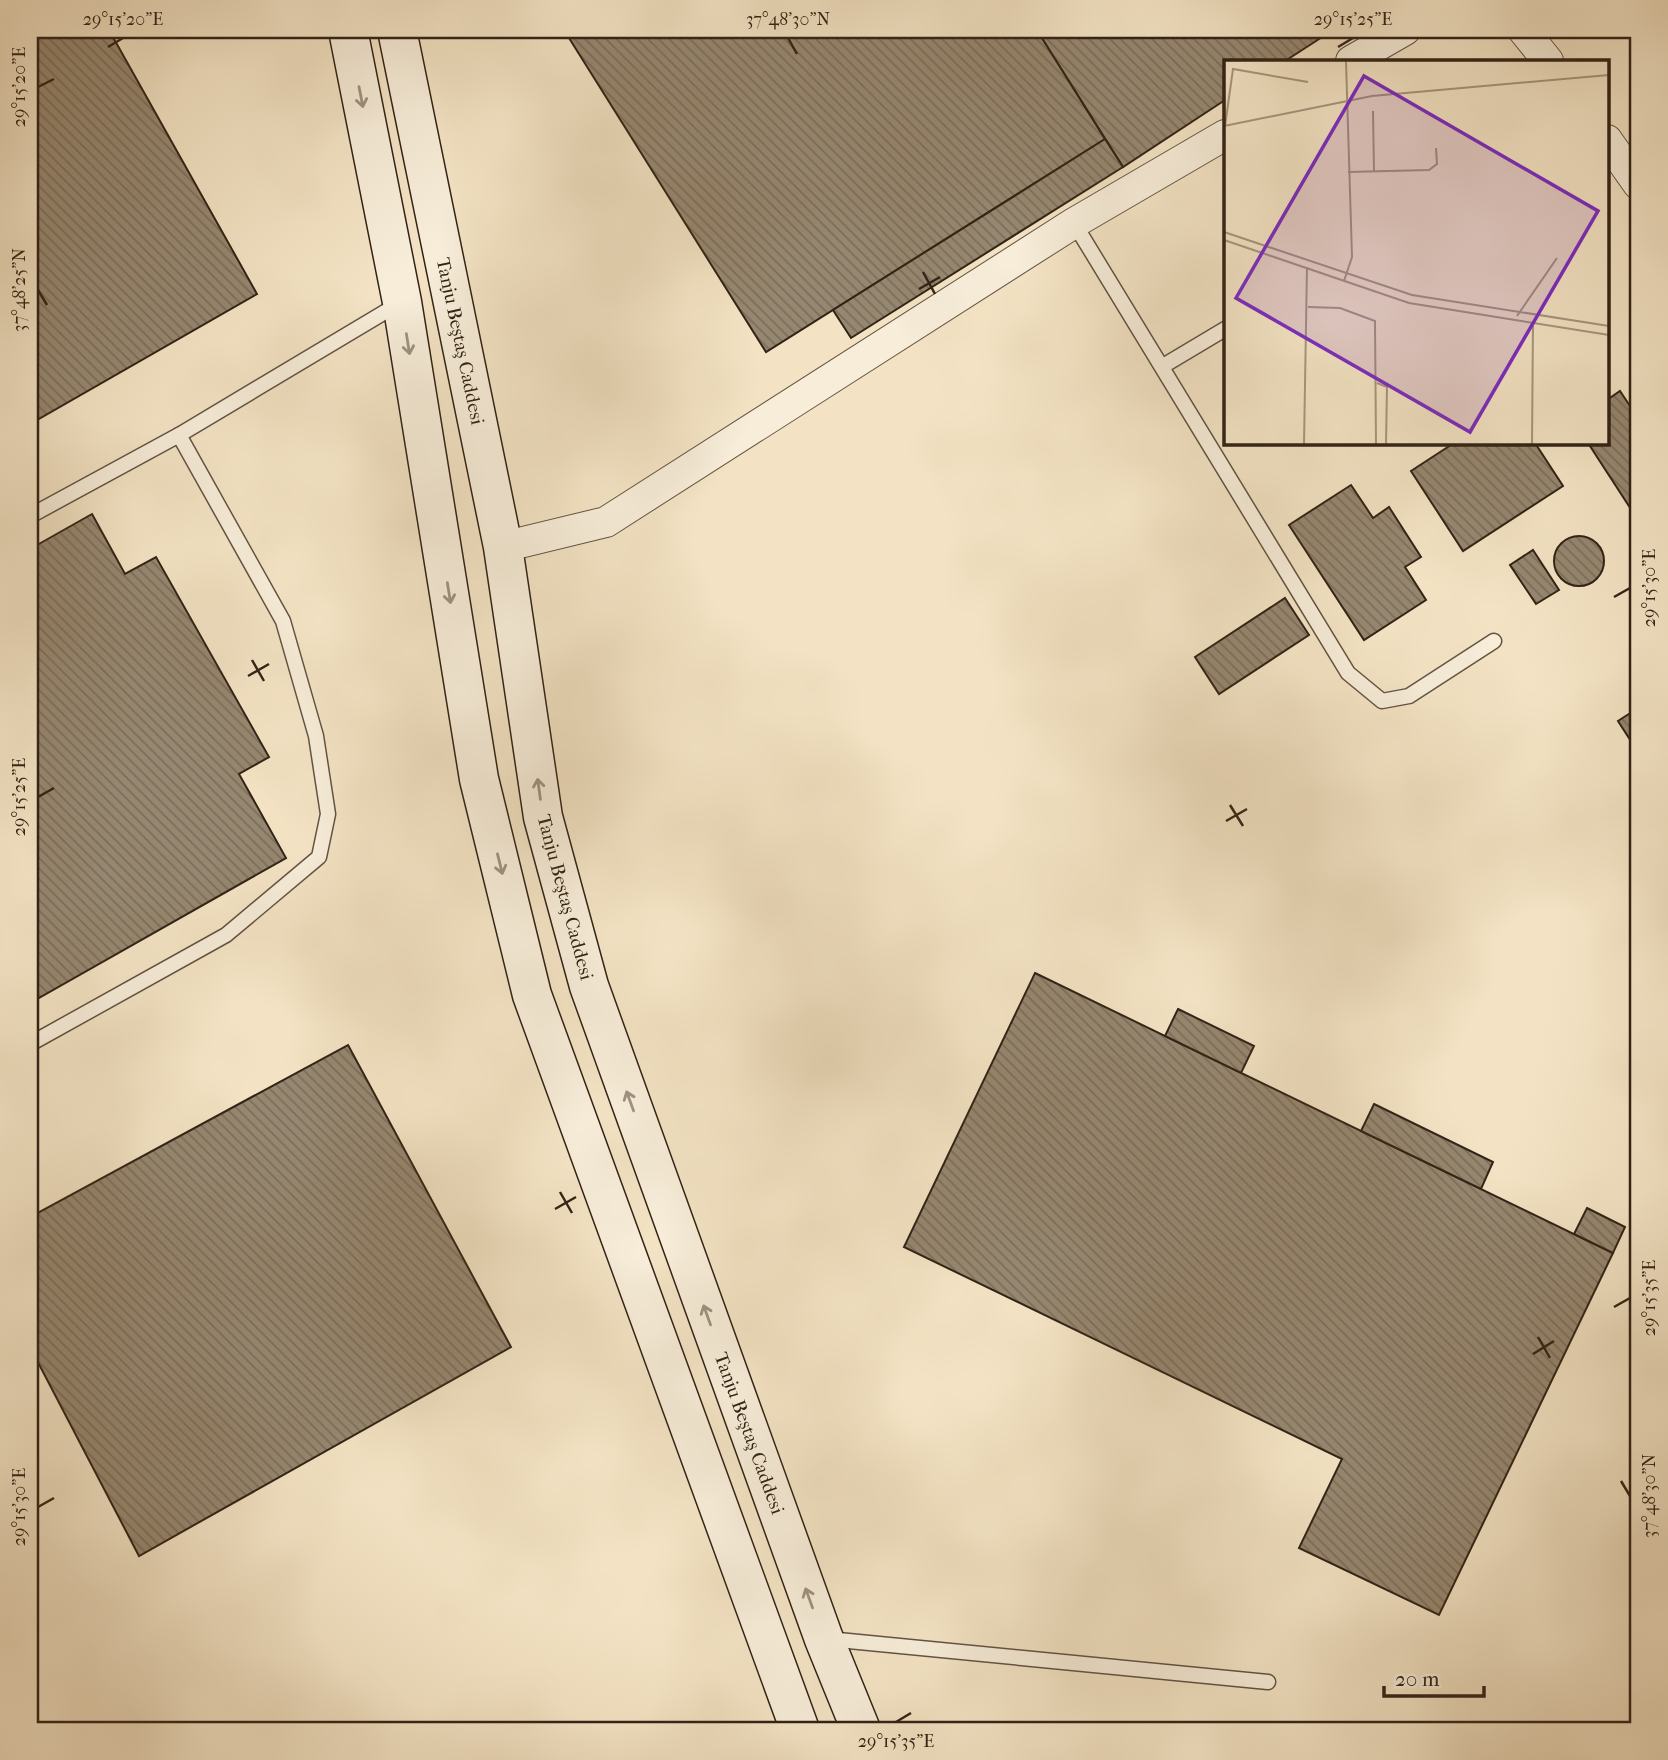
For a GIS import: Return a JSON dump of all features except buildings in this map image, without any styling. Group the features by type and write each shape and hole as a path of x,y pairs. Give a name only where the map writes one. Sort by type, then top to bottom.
{"street":[{"path":"348,30 402,302 479,779 532,996 800,1730"},
{"name":"Tanju Beştaş Caddesi","path":"397,30 503,547 543,817 589,986 824,1639 861,1730"},
{"path":"1353,60 1405,30"},
{"path":"1523,30 1547,60"},
{"path":"442,553 503,547 606,522 1074,223 1224,136"},
{"path":"1608,141 1638,184"},
{"path":"772,1656 824,1639"}],"lane":[{"path":"1074,223 1348,673 1382,701 1409,696 1494,641"},
{"path":"30,516 178,435 402,302"},
{"path":"1163,366 1224,330"},
{"path":"30,1044 226,935 319,857 328,814 316,736 283,621 178,435"},
{"path":"824,1639 1268,1682"}]}
